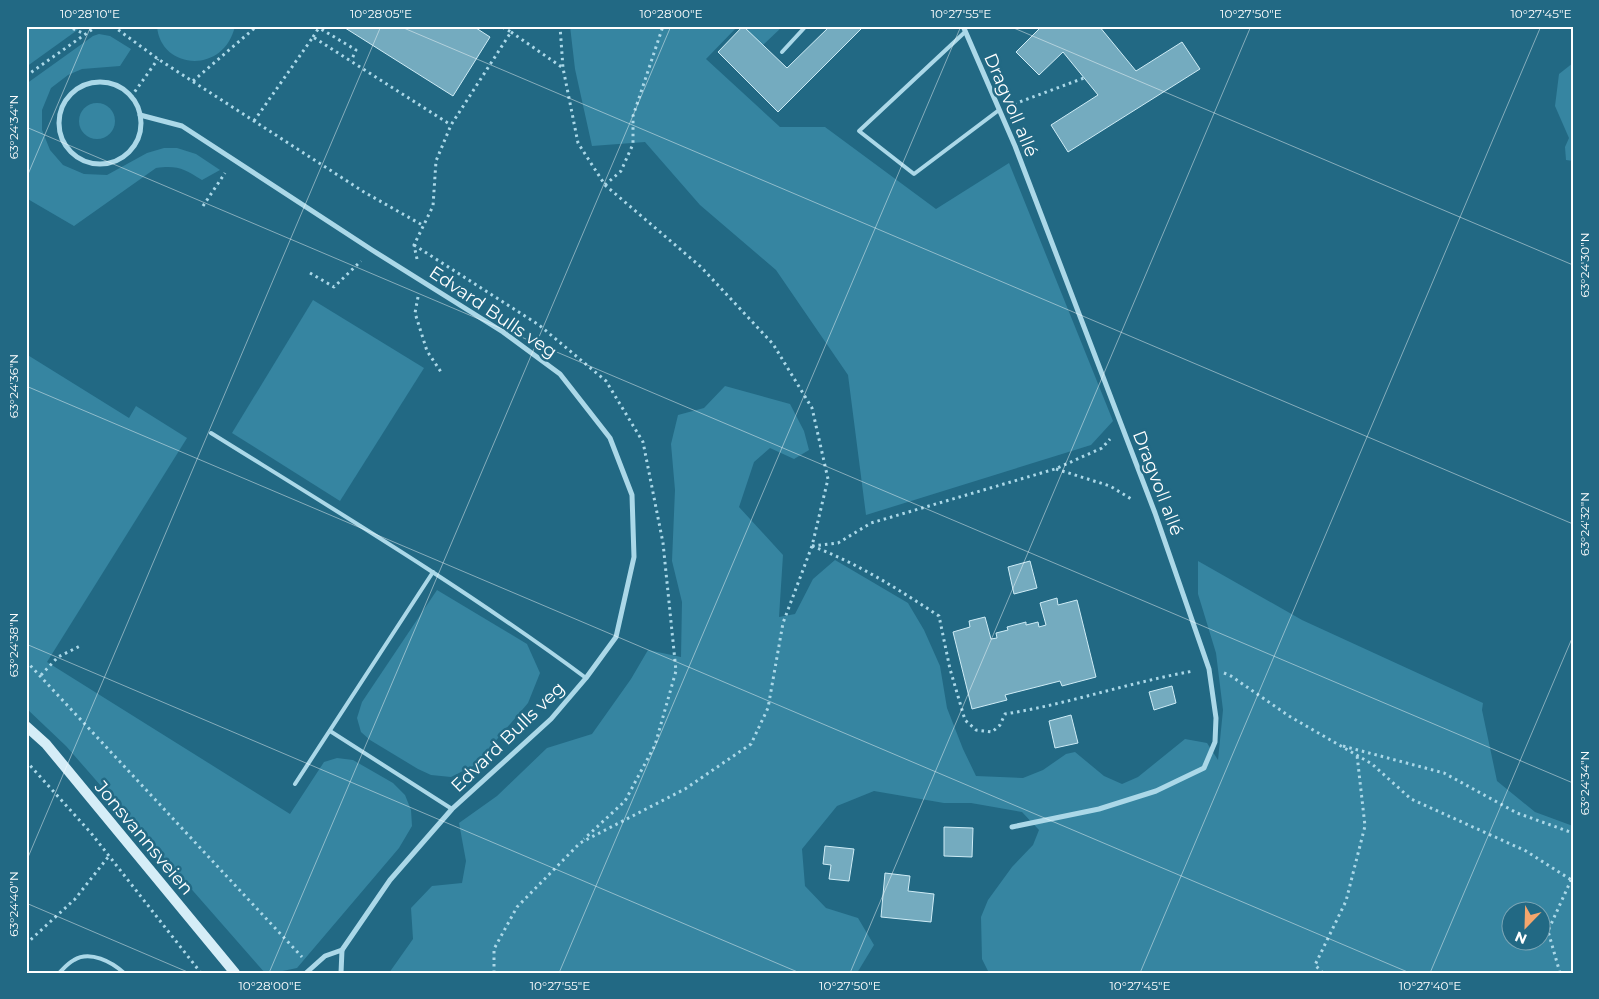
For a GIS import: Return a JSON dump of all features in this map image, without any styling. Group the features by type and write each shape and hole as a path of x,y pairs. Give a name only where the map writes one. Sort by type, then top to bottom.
{"main road":[{"name":"Jonsvannsveien","path":"26,726 46,744 235,973"}],"street":[{"name":"Dragvoll allé","path":"963,26 1018,156 1155,513 1210,669 1216,718 1215,742 1204,768 1156,791 1099,809 1012,827"},
{"path":"94,82 108,82 121,88 131,97 137,105 140,115 140,129 136,142 128,153 116,160 102,164 89,162 76,156 66,146 60,134 59,120 62,106 70,95 81,86 94,82"},
{"name":"Edvard Bulls veg","path":"140,115 182,126 372,250 503,332 560,374 610,438 632,496 634,557 616,637 586,678 551,719 452,810 390,880 342,950"},
{"path":"306,973 324,956 342,950 341,973"}],"lane":[{"path":"782,52 806,26"},
{"path":"965,32 858,131 914,174 999,110"},
{"path":"212,432 433,572 525,633 586,678"},
{"path":"295,784 433,572"},
{"path":"330,731 452,810"},
{"path":"58,973 75,959 88,957 106,960 124,973"}],"path":[{"path":"67,26 85,34"},
{"path":"26,76 97,26"},
{"path":"113,26 158,59 364,192 424,226"},
{"path":"192,81 257,26"},
{"path":"316,26 356,50 350,60"},
{"path":"254,121 320,26"},
{"path":"501,26 563,68"},
{"path":"560,26 563,68 578,143 605,185 700,267 773,344 812,408 828,479 812,546 783,623 768,708 751,744 686,789 580,842"},
{"path":"605,185 621,171 633,144 633,116 663,26"},
{"path":"441,372 427,351 415,313 422,280 414,245 434,206 436,162 451,124 510,32"},
{"path":"313,37 451,124"},
{"path":"131,97 158,59"},
{"path":"999,110 1084,78"},
{"path":"203,206 234,160"},
{"path":"414,245 539,325 606,381 643,442 663,544 676,671 656,745 625,800 580,842 517,907 494,949 494,973"},
{"path":"310,273 334,288 372,250"},
{"path":"812,546 838,543 871,523 1055,469 1102,448 1122,425"},
{"path":"1055,469 1110,486 1155,513"},
{"path":"812,546 838,556 889,584 938,616 950,669 965,720 976,730 992,732 1000,725 1005,714 1031,710 1170,675 1210,669 1231,676 1289,716 1372,764 1411,799 1526,852 1572,881 1548,931 1560,973"},
{"path":"40,675 58,657 80,646"},
{"path":"26,661 302,958"},
{"path":"1340,745 1444,773 1517,812 1573,833"},
{"path":"1323,973 1315,965 1346,901 1364,826 1357,755"},
{"path":"26,760 109,856 201,973"},
{"path":"26,944 76,898 109,856"}],"shaded area":[{"path":"26,26 83,26 26,67"},
{"path":"157,26 235,26 229,42 219,53 206,59 193,61 180,58 169,51 161,41"},
{"path":"570,26 738,26 706,59 780,127 825,127 936,209 1009,163 1113,421 1091,445 866,515 848,375 776,270 700,205 645,142 592,146 575,69"},
{"path":"740,26 783,26 763,45"},
{"path":"99,34 110,36 131,49 120,66 82,69 68,75 51,88 42,110 42,130 50,150 63,165 84,174 107,175 147,153 164,148 177,148 196,154 220,170 202,180 180,169 170,167 156,168 74,226 26,198 26,84 93,36"},
{"path":"1573,63 1573,161 1566,160 1565,147 1569,138 1555,106 1559,74"},
{"path":"97,103 104,104 110,108 114,114 114,128 110,134 104,138 97,139 90,138 84,134 80,128 79,121 80,114 84,108 90,104"},
{"path":"313,300 424,368 340,501 232,433"},
{"path":"26,354 129,418 136,406 187,438 47,662 290,814 324,762 337,758 353,760 393,783 405,795 411,810 412,826 399,848 297,968 265,973 66,746 26,708"},
{"path":"725,386 790,404 804,431 809,450 794,459 770,448 754,462 739,507 783,555 779,617 795,614 813,579 835,560 908,603 924,630 940,666 947,708 976,776 1023,778 1043,770 1066,754 1075,752 1104,776 1122,784 1138,777 1185,739 1207,743 1218,760 1223,710 1216,653 1198,594 1198,561 1302,620 1483,703 1482,710 1497,781 1535,812 1573,826 1573,973 989,973 982,959 981,917 988,900 1012,867 1033,845 1039,830 1022,812 971,803 944,803 874,791 837,806 802,849 805,886 826,908 858,918 874,945 857,973 389,973 413,939 411,908 432,886 462,883 466,861 459,823 497,796 547,748 592,734 631,679 648,650 681,657 682,602 672,561 675,490 671,444 678,415 704,408"},
{"path":"437,590 527,644 540,673 528,703 475,765 451,777 431,775 370,740 361,732 357,718 362,702"}],"building":[{"path":"342,26 473,26 490,37 453,96"},
{"path":"743,26 787,68 830,26 864,26 778,112 718,52"},
{"path":"1042,26 1099,26 1136,71 1182,42 1200,69 1068,152 1051,125 1098,95 1063,52 1039,75 1016,52"},
{"path":"1030,561 1037,588 1014,594 1008,567"},
{"path":"1057,598 1058,605 1077,600 1096,677 1062,686 1060,681 1005,695 1007,700 972,709 953,632 970,627 969,621 985,617 991,639 997,638 996,633 1008,630 1007,627 1026,622 1026,625 1038,622 1039,627 1046,625 1040,603"},
{"path":"1172,686 1176,703 1154,710 1149,692"},
{"path":"1071,715 1078,743 1055,748 1049,721"},
{"path":"944,827 973,828 972,857 944,856"},
{"path":"825,846 854,849 849,881 829,879 831,865 823,864"},
{"path":"885,873 910,876 908,891 934,894 931,922 881,917"}]}
